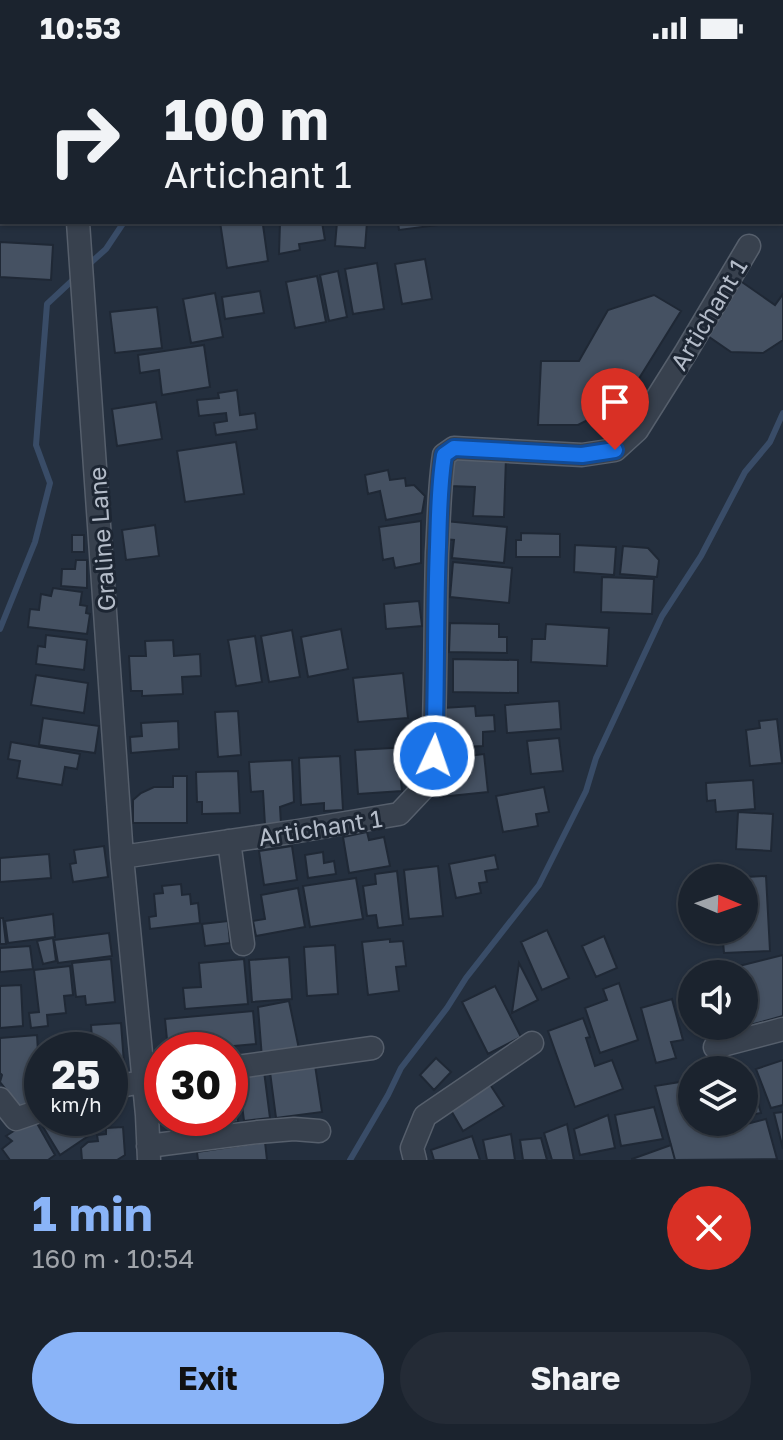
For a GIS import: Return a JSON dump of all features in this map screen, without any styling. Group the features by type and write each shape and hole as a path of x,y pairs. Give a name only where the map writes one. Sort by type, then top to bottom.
{"street":[{"name":"Graline Lane","path":"78,224 122,857 146,1032"},
{"name":"Artichant 1","path":"122,857 399,814 432,779 440,482 444,455 454,448 582,455 615,450 637,430 749,246"},
{"path":"229,841 243,944"},
{"path":"715,1047 783,1029"},
{"path":"415,1160 412,1148 425,1116 532,1043"},
{"path":"248,1065 372,1048"},
{"path":"0,1099 16,1119 24,1116"},
{"path":"148,1153 258,1132 294,1129 319,1131"}],"building":[{"path":"220,224 268,224 263,225 268,261 227,268"},
{"path":"280,224 322,224 325,240 299,244 300,250 279,254"},
{"path":"337,224 367,224 365,248 335,246"},
{"path":"398,224 446,224 399,230"},
{"path":"0,242 53,245 51,280 0,277"},
{"path":"425,259 432,299 402,304 395,264"},
{"path":"377,263 384,309 353,314 345,269"},
{"path":"338,271 347,317 329,321 320,275"},
{"path":"317,276 326,322 295,328 286,282"},
{"path":"739,280 775,305 783,294 783,340 763,353 731,352 702,332"},
{"path":"260,291 264,313 225,319 222,297"},
{"path":"215,293 223,337 191,343 183,299"},
{"path":"654,295 681,311 625,401 578,425 538,425 541,361 579,361 608,310"},
{"path":"157,307 162,348 115,353 110,312"},
{"path":"204,345 210,387 162,395 159,370 140,373 138,355"},
{"path":"237,390 240,415 255,413 257,429 216,435 214,423 227,421 226,413 199,416 197,400 219,398 218,393"},
{"path":"156,402 162,439 117,446 112,409"},
{"path":"236,442 244,494 185,502 177,451"},
{"path":"452,455 506,457 504,517 473,516 475,487 450,486"},
{"path":"388,470 390,480 405,478 406,486 414,485 425,496 422,513 386,520 380,491 368,494 365,475"},
{"path":"421,521 421,563 395,568 393,558 383,560 379,527"},
{"path":"445,521 507,527 504,563 452,558 454,540 443,539"},
{"path":"155,525 159,556 126,560 122,530"},
{"path":"521,533 560,534 560,557 516,557 516,540 521,540"},
{"path":"72,535 84,535 84,552 72,552"},
{"path":"575,545 616,547 614,575 574,572"},
{"path":"623,546 648,548 659,560 657,577 620,574"},
{"path":"76,560 87,560 87,588 61,586 62,569 75,569"},
{"path":"453,562 512,568 509,603 450,597"},
{"path":"602,577 654,579 652,614 601,612"},
{"path":"53,588 82,592 80,605 87,606 86,613 90,614 87,634 28,627 30,609 39,610 41,594 51,596"},
{"path":"419,601 422,626 386,629 384,604"},
{"path":"450,623 499,624 499,637 507,637 507,653 449,652"},
{"path":"546,624 609,628 607,666 531,662 532,639 545,639"},
{"path":"341,629 348,669 308,677 301,637"},
{"path":"292,630 300,677 269,682 261,636"},
{"path":"46,635 87,640 84,670 36,664 38,646 45,647"},
{"path":"255,636 262,682 236,686 228,640"},
{"path":"173,640 174,656 200,654 201,676 182,677 183,694 142,696 142,691 131,691 129,656 146,656 145,641"},
{"path":"453,659 518,660 518,693 453,692"},
{"path":"403,673 408,718 358,722 353,678"},
{"path":"36,675 88,683 84,713 31,705"},
{"path":"559,701 561,729 507,733 505,705"},
{"path":"475,706 476,716 494,715 495,731 483,732 483,746 444,748 442,708"},
{"path":"238,711 241,755 218,757 215,712"},
{"path":"43,718 99,726 95,753 39,745"},
{"path":"777,719 782,763 750,766 746,730 760,728 759,721"},
{"path":"178,721 179,749 131,753 130,737 142,736 141,723"},
{"path":"559,738 563,771 531,774 527,741"},
{"path":"11,742 80,754 77,769 65,767 62,785 17,778 20,761 8,759"},
{"path":"411,747 413,772 400,772 402,791 358,794 355,750"},
{"path":"484,754 488,792 440,797 436,767 452,766 451,758"},
{"path":"340,756 343,810 324,811 324,803 301,805 299,758"},
{"path":"292,760 294,802 280,807 281,824 265,825 263,791 251,792 249,762"},
{"path":"238,771 240,813 202,814 202,802 197,802 196,772"},
{"path":"173,776 187,776 187,823 133,823 133,800 154,787 173,787"},
{"path":"753,780 755,809 716,812 715,800 707,801 706,783"},
{"path":"544,787 549,812 536,814 538,826 503,832 496,796"},
{"path":"738,812 773,814 771,851 736,849"},
{"path":"367,832 369,840 384,837 390,866 349,873 343,837"},
{"path":"104,846 108,877 73,882 70,864 76,863 74,850"},
{"path":"292,846 297,880 264,885 259,851"},
{"path":"323,852 324,863 334,861 336,874 308,878 305,855"},
{"path":"49,854 51,878 0,882 0,858"},
{"path":"495,855 498,869 485,871 487,882 479,883 481,893 456,898 449,864"},
{"path":"438,866 443,916 409,919 404,870"},
{"path":"397,871 403,925 378,928 376,915 367,916 363,886 376,884 375,874"},
{"path":"758,876 766,876 770,951 724,953 723,944 758,944"},
{"path":"356,878 363,919 310,927 303,886"},
{"path":"181,884 182,895 190,894 191,904 198,903 200,923 150,929 149,917 156,916 154,894 163,893 162,886"},
{"path":"298,888 305,927 256,936 253,921 265,919 261,895"},
{"path":"53,914 55,937 8,943 5,921"},
{"path":"0,918 3,918 6,944 0,944"},
{"path":"228,921 230,943 205,946 202,924"},
{"path":"547,930 569,978 542,990 521,942"},
{"path":"109,933 112,956 58,963 54,940"},
{"path":"604,936 617,968 596,977 582,946"},
{"path":"53,938 56,961 43,964 37,941"},
{"path":"390,939 390,942 403,941 406,966 396,967 399,991 368,995 362,942"},
{"path":"335,945 338,994 307,996 304,947"},
{"path":"30,946 33,969 0,972 0,948"},
{"path":"783,955 783,1016 758,1023 758,961"},
{"path":"289,957 292,999 252,1002 249,960"},
{"path":"111,959 115,1002 86,1005 85,996 76,997 72,963"},
{"path":"244,959 248,1004 185,1009 183,988 201,987 199,963"},
{"path":"519,963 538,1000 512,1013"},
{"path":"70,966 73,995 64,996 66,1013 47,1015 48,1026 31,1028 29,1013 39,1012 34,970"},
{"path":"619,983 638,1040 600,1053 585,1008 607,1000 603,989"},
{"path":"21,985 23,1026 0,1028 0,986"},
{"path":"495,986 521,1037 488,1054 462,1002"},
{"path":"672,999 678,1021 678,1040 683,1040 671,1042 676,1058 656,1063 641,1008"},
{"path":"289,1001 299,1049 262,1058 258,1007"},
{"path":"253,1011 256,1044 248,1045 248,1032 166,1032 165,1019"},
{"path":"583,1018 595,1066 612,1060 623,1089 575,1107 548,1031"},
{"path":"121,1023 122,1032 92,1032 91,1025"},
{"path":"24,1036 22,1110 0,1082 0,1038"},
{"path":"436,1058 451,1072 434,1090 420,1075"},
{"path":"783,1060 783,1105 771,1108 758,1068"},
{"path":"315,1065 322,1112 276,1118 270,1072"},
{"path":"264,1071 270,1118 248,1121 248,1073"},
{"path":"678,1082 678,1136 758,1136 758,1121 766,1119 777,1159 675,1160 655,1086"},
{"path":"489,1083 504,1106 463,1131 449,1107"},
{"path":"654,1107 663,1139 621,1146 615,1115"},
{"path":"783,1112 783,1149 774,1113"},
{"path":"608,1115 615,1148 580,1155 574,1129"},
{"path":"24,1124 24,1136 44,1136 55,1155 48,1160 10,1160 2,1149 12,1141 6,1136"},
{"path":"567,1124 574,1160 552,1160 544,1133"},
{"path":"511,1134 515,1160 487,1160 483,1140"},
{"path":"48,1136 88,1136 60,1155"},
{"path":"97,1136 124,1136 125,1155 117,1160 82,1160 81,1148 88,1142 98,1141"},
{"path":"472,1136 480,1160 434,1160 431,1150"},
{"path":"541,1138 547,1160 523,1160 520,1140"},
{"path":"265,1142 267,1160 198,1160 197,1152"},
{"path":"671,1145 675,1160 632,1160 632,1159"}],"waterway":[{"path":"87,266 106,249 123,224"},
{"path":"0,629 35,542 50,483 36,445 47,304 76,277"},
{"path":"350,1160 401,1068 539,885 586,791 596,758 662,616 701,556 745,472 770,442 783,413"}],"route":[{"path":"434,756 440,482 444,455 454,448 582,455 615,450"}]}
